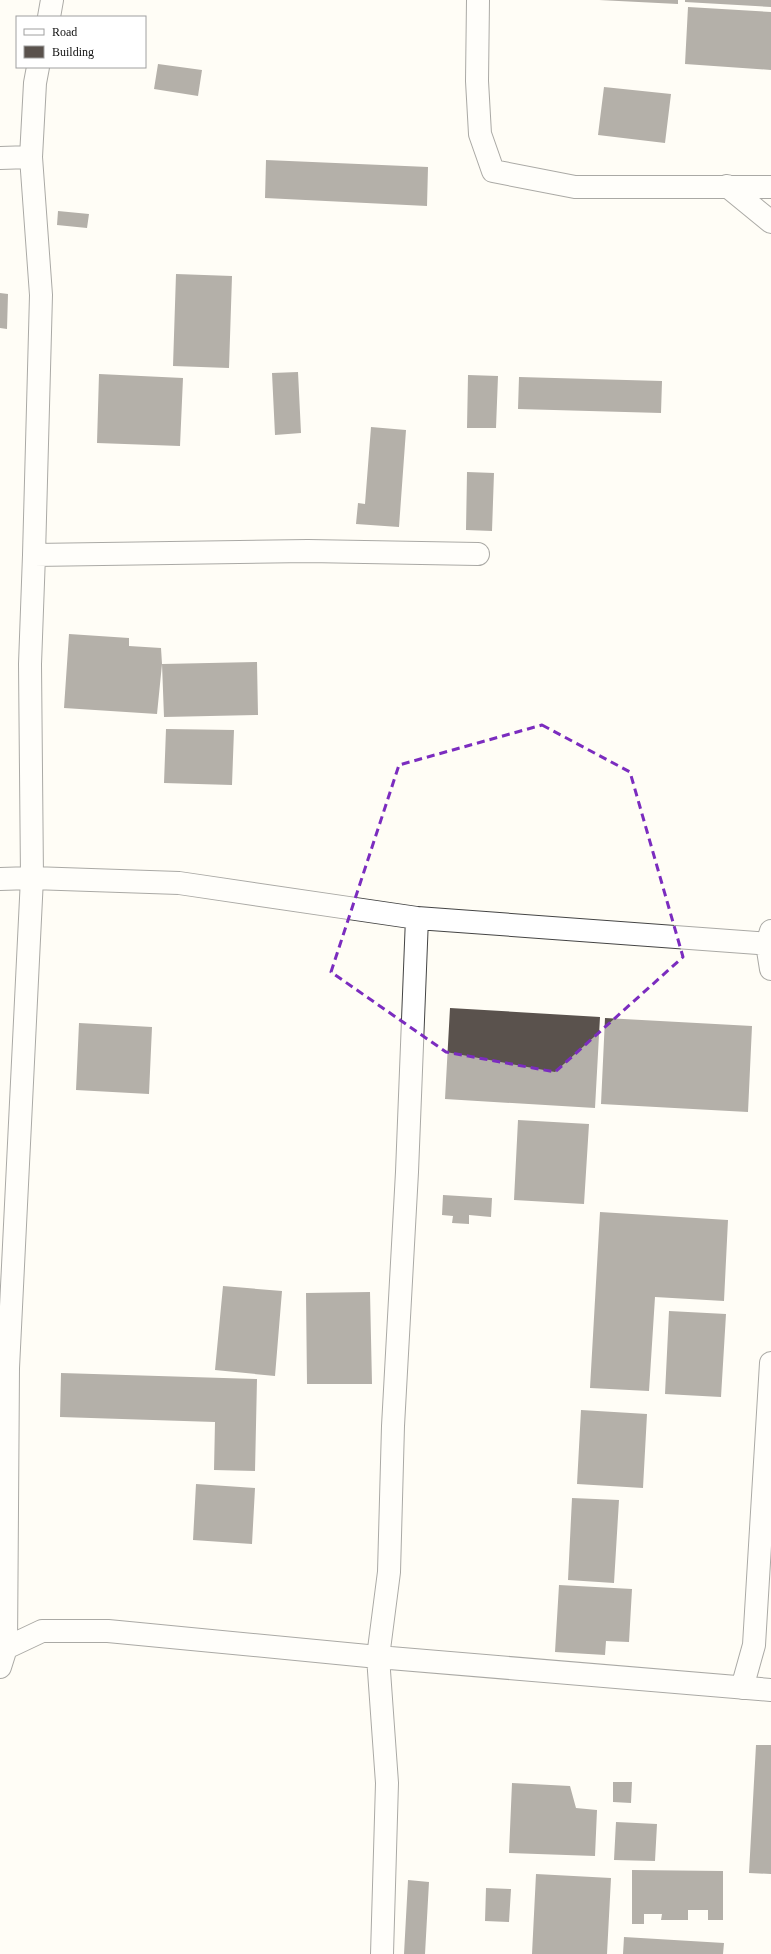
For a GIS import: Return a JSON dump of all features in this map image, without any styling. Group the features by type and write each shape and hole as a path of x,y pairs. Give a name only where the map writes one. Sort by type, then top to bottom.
{"street":[{"path":"49,16 52,0"},
{"path":"478,0 477,81 480,134 493,171 575,187 771,187"},
{"path":"3,1658 8,1368 32,878 30,664 41,295 31,157 35,83 38,68"},
{"path":"0,158 31,157"},
{"path":"727,186 771,222"},
{"path":"34,555 308,551 478,554"},
{"path":"0,879 32,878 179,883 417,918 770,939 771,969"},
{"path":"382,1954 387,1783 378,1657 389,1572 393,1426 407,1172 417,918"},
{"path":"742,1688 754,1645 771,1363"},
{"path":"3,1658 42,1630 108,1630 378,1657 771,1690"}],"highlighted area":[{"path":"542,725 630,772 683,957 555,1072 446,1052 331,972 399,765"}],"building":[{"path":"599,0 678,0 678,4"},
{"path":"685,0 771,0 771,7 685,2"},
{"path":"688,7 771,12 771,70 685,64"},
{"path":"158,64 202,70 198,96 154,89"},
{"path":"604,87 671,94 665,143 598,135"},
{"path":"266,160 428,167 427,206 265,198"},
{"path":"58,211 89,214 87,228 57,225"},
{"path":"176,274 232,276 229,368 173,366"},
{"path":"0,293 8,294 7,329 0,328"},
{"path":"298,372 301,433 275,435 272,373"},
{"path":"99,374 183,378 180,446 97,443"},
{"path":"468,375 498,376 496,428 467,428"},
{"path":"519,377 662,381 661,413 518,409"},
{"path":"371,427 406,430 399,527 356,524 358,503 365,504"},
{"path":"467,472 494,473 492,531 466,530"},
{"path":"69,634 129,638 129,646 161,648 162,664 157,714 64,708"},
{"path":"257,662 258,715 164,717 162,664"},
{"path":"166,729 234,730 232,785 164,783"},
{"path":"450,1008 600,1017 595,1108 445,1099"},
{"path":"605,1018 752,1026 748,1112 601,1104"},
{"path":"79,1023 152,1027 149,1094 76,1090"},
{"path":"518,1120 589,1124 584,1204 514,1200"},
{"path":"443,1195 492,1198 491,1217 469,1215 469,1224 452,1223 453,1216 442,1215"},
{"path":"600,1212 728,1220 724,1301 655,1297 649,1391 590,1388"},
{"path":"223,1286 282,1291 275,1376 215,1370"},
{"path":"370,1292 372,1384 307,1384 306,1293"},
{"path":"669,1311 726,1314 721,1397 665,1394"},
{"path":"61,1373 257,1379 255,1471 214,1470 215,1422 60,1417"},
{"path":"581,1410 647,1414 643,1488 577,1484"},
{"path":"196,1484 255,1488 252,1544 193,1540"},
{"path":"572,1498 619,1500 614,1583 568,1580"},
{"path":"559,1585 632,1589 629,1642 606,1641 605,1655 555,1652"},
{"path":"756,1745 771,1745 771,1874 749,1873"},
{"path":"613,1782 632,1782 631,1803 613,1802"},
{"path":"512,1783 570,1786 576,1808 597,1810 595,1856 509,1853"},
{"path":"616,1822 657,1824 655,1861 614,1860"},
{"path":"632,1870 723,1871 723,1920 708,1920 708,1910 688,1910 688,1920 661,1920 662,1914 644,1914 644,1924 632,1924"},
{"path":"536,1874 611,1878 607,1954 532,1954"},
{"path":"408,1880 429,1882 425,1954 404,1954"},
{"path":"486,1888 511,1889 509,1922 485,1921"},
{"path":"624,1937 724,1943 723,1954 623,1954"}]}
